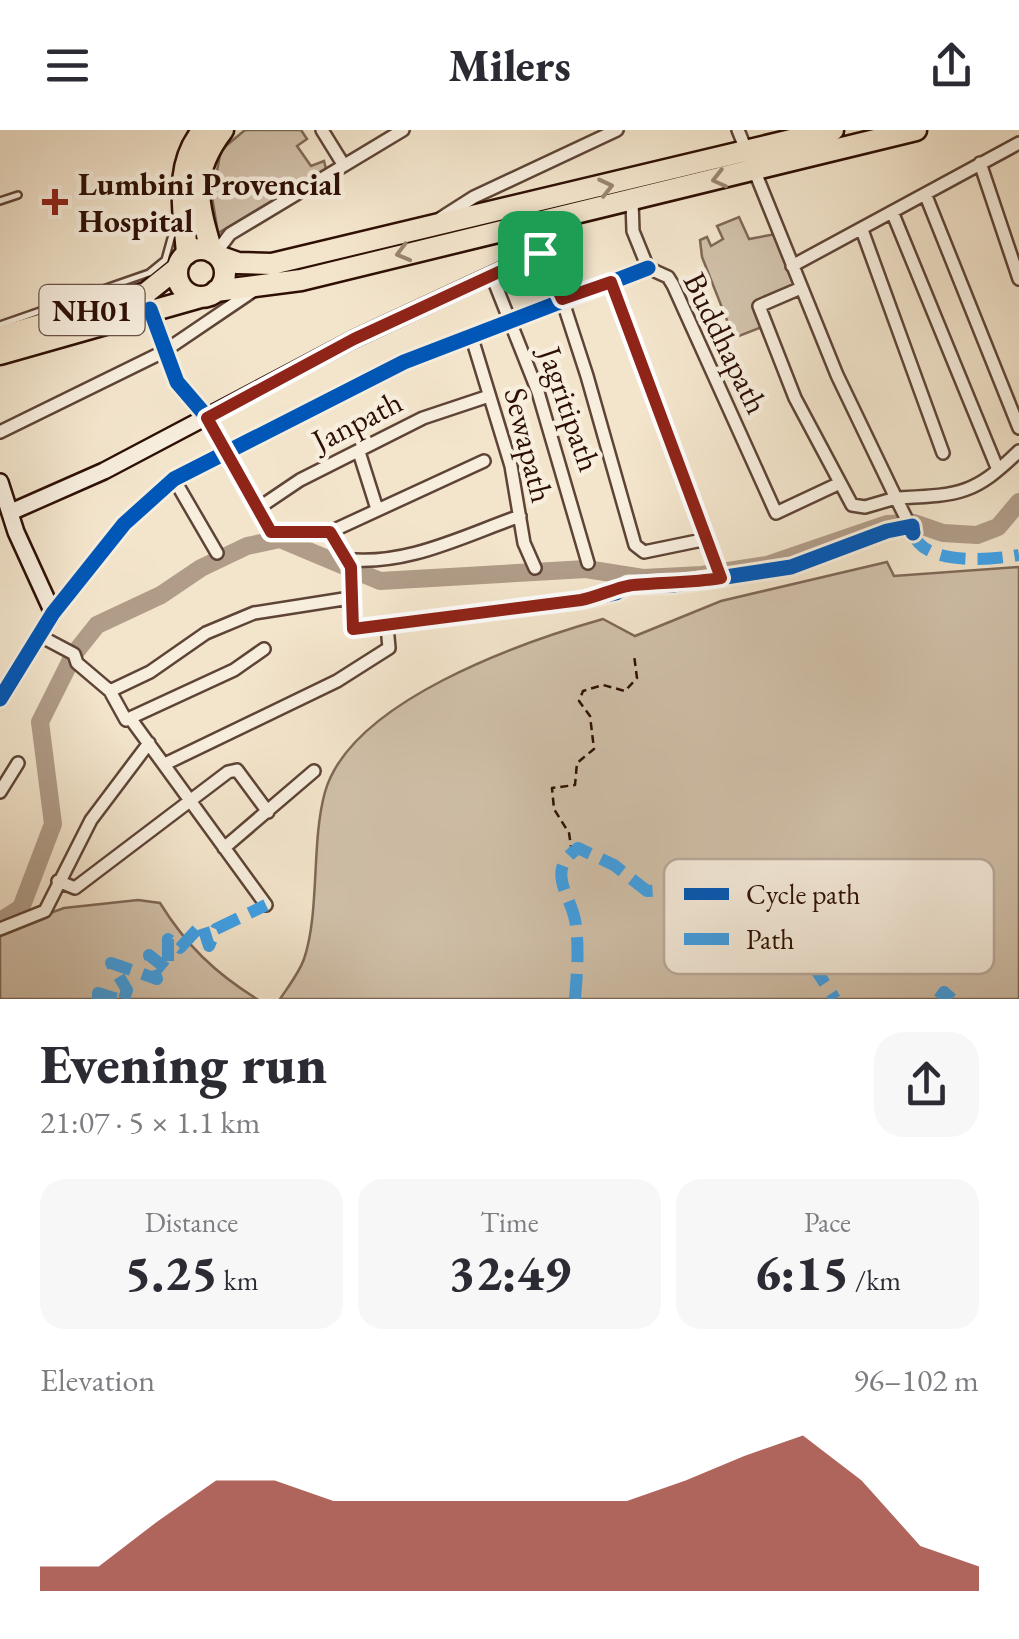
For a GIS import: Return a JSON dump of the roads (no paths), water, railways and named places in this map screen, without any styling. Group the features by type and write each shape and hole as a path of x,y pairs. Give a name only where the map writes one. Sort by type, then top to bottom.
{"highway":[{"path":"208,294 225,274 200,212 200,170 205,153 223,130"},
{"path":"215,254 238,263 272,264 429,226 571,205 632,201 752,161 790,136 832,130"},
{"path":"208,294 267,286 752,161 916,130"},
{"path":"181,262 180,194 190,136"},
{"name":"NH01","path":"0,337 146,293 199,249 215,254"},
{"name":"NH01","path":"181,262 186,291 208,294"},
{"name":"NH01","path":"0,354 208,294"}],"street":[{"path":"322,130 343,164"},
{"path":"215,254 230,234 403,130"},
{"path":"429,226 474,198 617,130"},
{"path":"330,532 351,567 353,629 581,600 616,593 628,585 673,585 791,567 911,524 801,288 738,130"},
{"path":"792,266 1019,144"},
{"path":"980,164 1019,278"},
{"path":"926,196 1019,428"},
{"name":"Buddhapath","path":"632,201 633,232 648,268 668,277 777,514 840,484"},
{"path":"6,513 207,418 354,339 540,253 571,205"},
{"path":"893,214 998,470"},
{"path":"862,230 943,453"},
{"path":"540,253 562,299 606,438 630,535 644,552 707,538"},
{"path":"0,699 53,613 124,524 174,479 404,362 648,268"},
{"name":"Jagritipath","path":"492,276 564,472 588,564"},
{"path":"611,282 721,578"},
{"path":"0,432 164,352 267,286"},
{"path":"801,288 760,304 759,309 795,398 852,505 865,507 896,498 961,494 1019,451"},
{"path":"150,310 177,382 207,418 274,534 330,532 484,461"},
{"name":"Sewapath","path":"471,335 535,568"},
{"name":"Janpath","path":"257,509 300,480 435,413 488,396"},
{"path":"359,452 376,510"},
{"path":"174,479 218,553"},
{"path":"0,482 6,513 53,613"},
{"path":"344,559 375,562 400,557 520,516"},
{"path":"110,692 150,672 206,633 254,612 350,598"},
{"path":"165,764 389,648 387,626"},
{"path":"40,636 74,654 76,662 110,692 126,720 234,670 264,649"},
{"path":"130,718 266,906"},
{"path":"0,929 45,911 90,820 149,743"},
{"path":"0,792 18,763"},
{"path":"58,881 76,888 236,770 268,812"},
{"path":"224,848 314,771"}],"lane":[{"path":"0,325 140,277 165,260 174,233 177,172 190,136"},
{"path":"0,201 18,195"}],"waterway":[{"path":"0,921 21,908 53,824 40,722 74,654 97,625 161,595 201,568 247,546 280,539 380,581 586,569 643,578 702,575 767,565 887,524 914,523 943,533 977,535 998,527 1019,502"}],"place":[{"name":"Lumbini Provencial Hospital","path":"55,202"}]}
